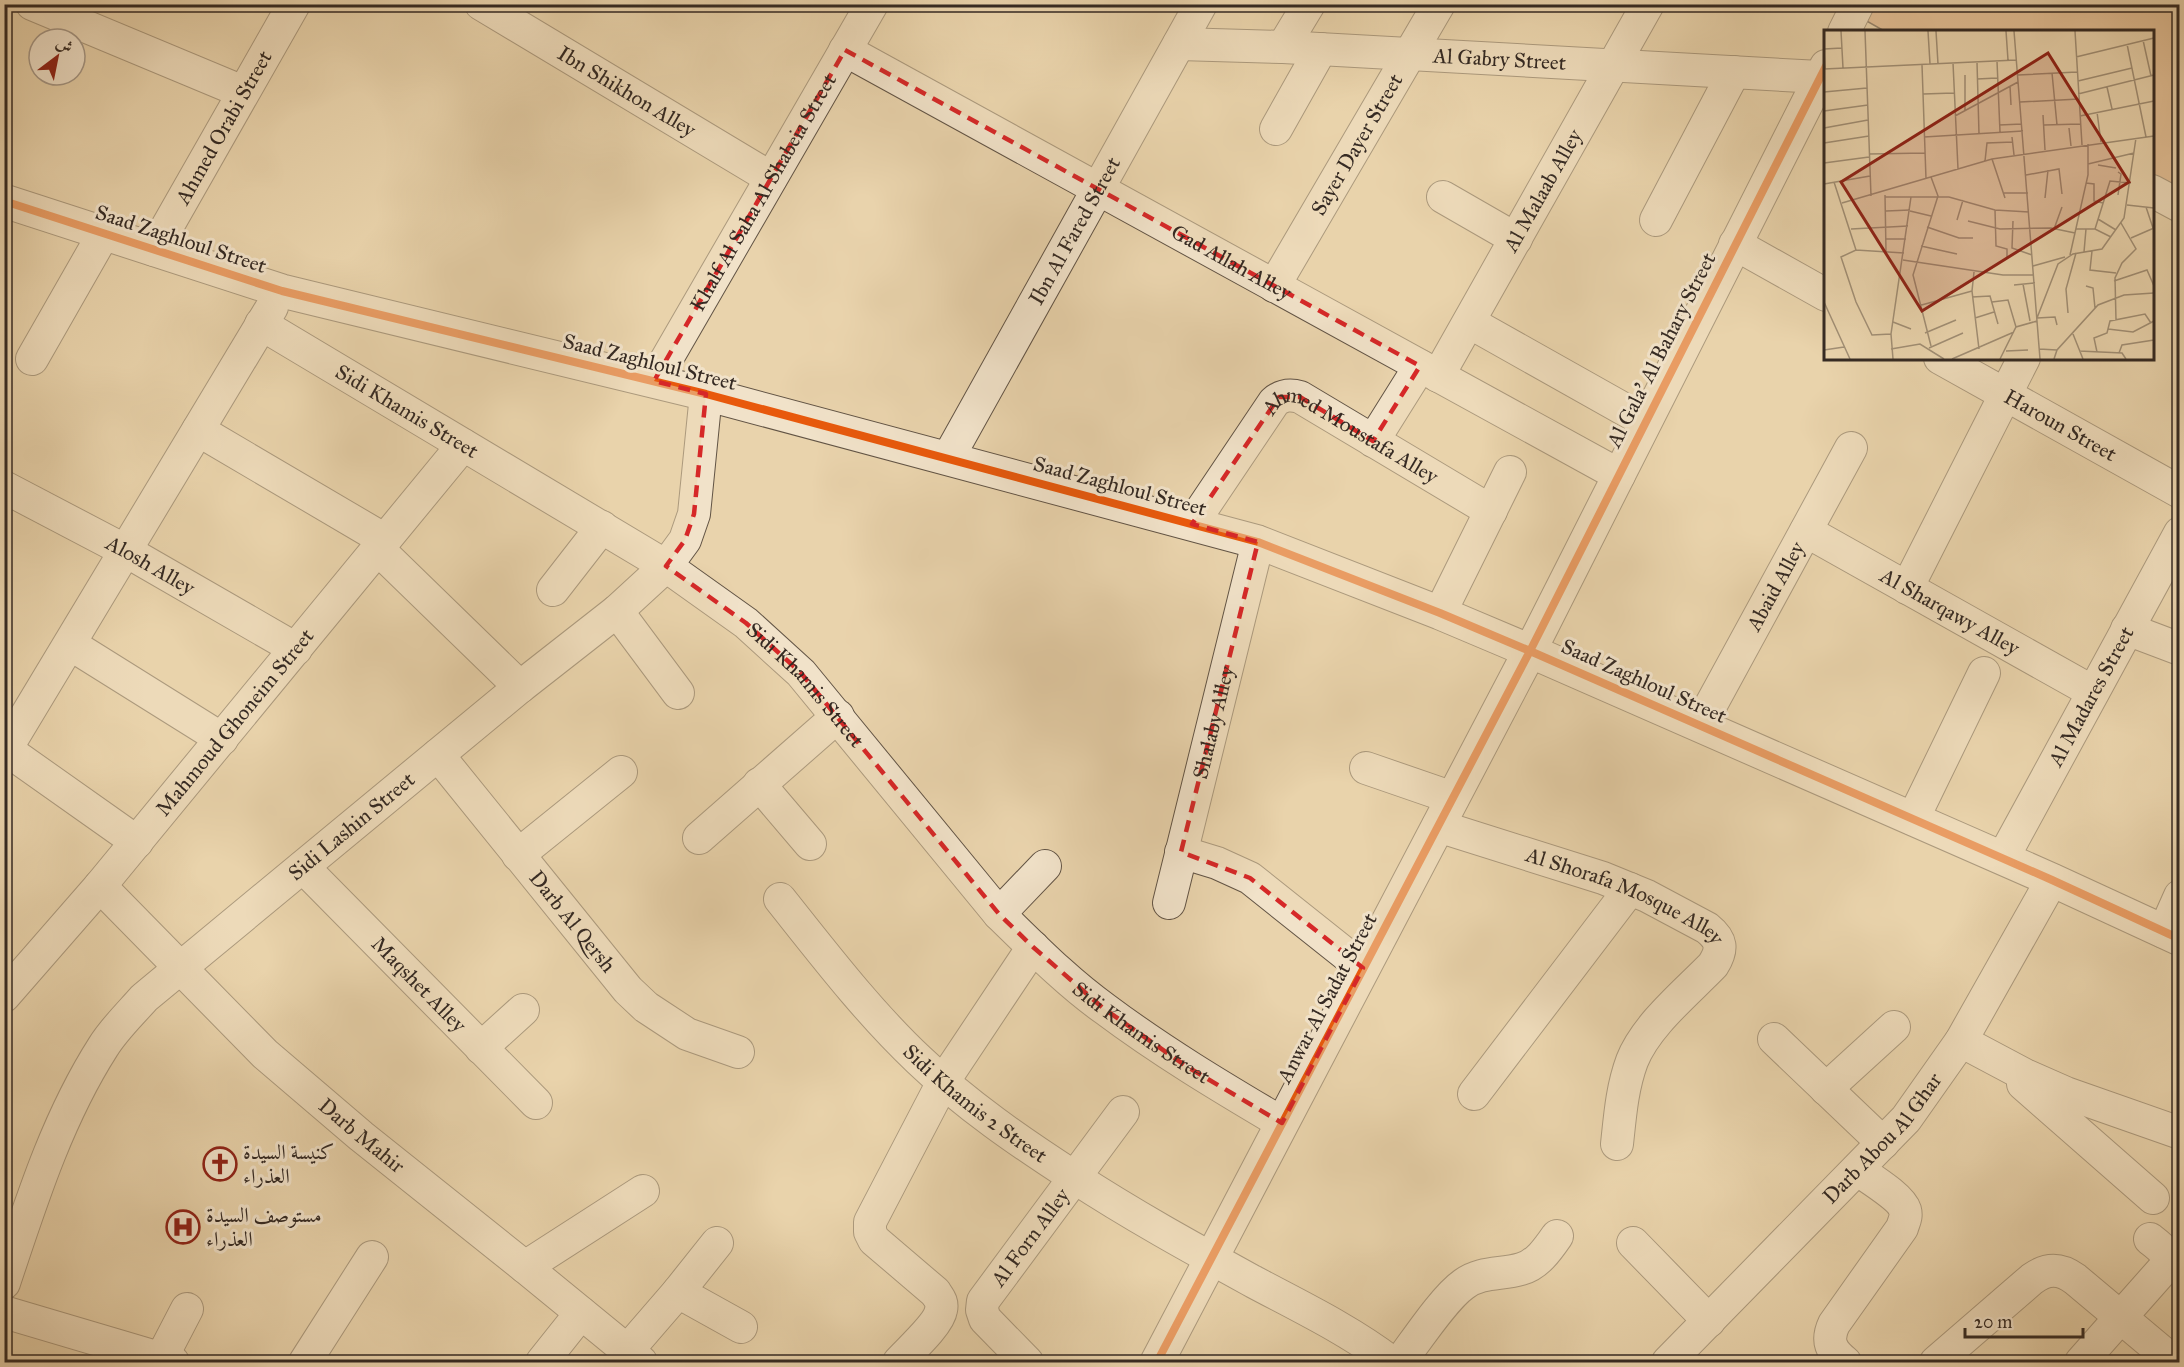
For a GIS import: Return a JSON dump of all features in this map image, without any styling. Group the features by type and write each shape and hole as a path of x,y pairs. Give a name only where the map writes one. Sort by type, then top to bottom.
{"street":[{"path":"32,4 243,92"},
{"name":"Ahmed Orabi Street","path":"154,250 294,4"},
{"name":"Ibn Shikhon Alley","path":"481,4 771,178"},
{"name":"Khalf Al Saha Al Shabeia Street","path":"654,381 872,4"},
{"name":"Ibn Al Fared Street","path":"948,458 1201,4"},
{"path":"1283,47 1309,4"},
{"name":"Sayer Dayer Street","path":"1274,286 1439,4"},
{"name":"Al Malaab Alley","path":"1373,441 1469,322 1648,4"},
{"name":"Al Gabry Street","path":"1179,45 1283,47 1734,72 1823,71"},
{"path":"1276,129 1321,49"},
{"name":"Gad Allah Alley","path":"845,50 1619,475"},
{"name":"Al Gala' Al Bahary Street","path":"1530,651 1823,71"},
{"path":"1656,220 1734,72"},
{"path":"2154,192 2180,206"},
{"path":"1443,197 1516,239"},
{"name":"Saad Zaghloul Street","path":"4,201 282,291 706,394 1258,542 1530,651 2003,858 2172,935"},
{"path":"32,358 104,233"},
{"path":"1734,244 1824,294"},
{"path":"136,842 5,748 282,291"},
{"path":"1469,322 1645,421"},
{"name":"Sidi Khamis Street","path":"261,324 666,566 746,622 801,673 999,914 1033,947 1103,1008 1186,1066 1282,1123"},
{"name":"Haroun Street","path":"1944,360 2180,492"},
{"path":"1907,588 2023,360"},
{"name":"Sidi Lashin Street","path":"4,1283 30,1204 74,1098 104,1044 144,998 520,687 617,611 666,566 685,540 694,514 706,394"},
{"name":"Ahmed Moustafa Alley","path":"1192,524 1274,402 1279,398 1293,395 1300,397 1491,511"},
{"path":"198,430 382,545 520,687"},
{"name":"Mahmoud Ghoneim Street","path":"4,996 100,886 463,445"},
{"name":"Abaid Alley","path":"1700,726 1851,448"},
{"path":"1440,613 1510,472"},
{"name":"Alosh Alley","path":"4,487 126,551 296,649"},
{"path":"553,590 602,527"},
{"name":"Al Sharqawy Alley","path":"1806,531 2093,692"},
{"name":"Al Madares Street","path":"2003,858 2180,533"},
{"name":"Shalaby Alley","path":"1169,903 1258,542"},
{"path":"617,611 678,693"},
{"path":"2127,629 2180,649"},
{"path":"70,644 222,739"},
{"name":"Anwar Al Sadat Street","path":"1156,1362 1530,651"},
{"path":"1913,819 1984,673"},
{"path":"699,838 838,716"},
{"name":"Darb Al Qersh","path":"438,755 612,972 646,1007 687,1034 738,1052"},
{"name":"Al Shorafa Mosque Alley","path":"1366,768 1445,812 1647,896 1716,935 1720,945 1719,956 1713,965 1663,1016 1646,1037 1633,1059 1623,1090 1617,1144"},
{"path":"518,855 621,772"},
{"path":"759,784 810,844"},
{"path":"1181,852 1217,863 1250,878 1363,968"},
{"path":"999,914 1045,866"},
{"name":"Maqshet Alley","path":"303,867 536,1103"},
{"name":"Darb Abou Al Ghar","path":"1668,1362 1906,1119 1960,1041 2052,880"},
{"name":"Darb Mahir","path":"100,886 265,1054 361,1136 634,1357"},
{"path":"1474,1094 1630,889"},
{"path":"2172,935 2180,896"},
{"name":"Sidi Khamis 2 Street","path":"780,899 860,996 917,1058 983,1115 1074,1178 1211,1258 1338,1327 1374,1349 1390,1362"},
{"path":"898,1362 936,1320 941,1311 941,1301 935,1292 874,1240 870,1232 870,1222 943,1082 1033,947"},
{"path":"481,1048 523,1010"},
{"path":"1826,1089 1894,1028"},
{"path":"1774,1039 1883,1143"},
{"path":"1960,1041 2066,1093 2180,1133"},
{"path":"1996,1059 2153,1198"},
{"name":"Al Forn Alley","path":"1027,1362 985,1319 982,1310 983,1301 1123,1112"},
{"path":"1845,1362 1833,1351 1829,1342 1830,1332 1902,1228 1906,1218 1904,1207 1858,1170"},
{"path":"525,1267 643,1191"},
{"path":"1400,1362 1450,1297 1462,1285 1476,1276 1522,1269 1537,1261 1557,1236"},
{"path":"2081,1362 2166,1266 2168,1260 2166,1254 2150,1239"},
{"path":"634,1357 678,1292 717,1243"},
{"path":"1633,1243 1709,1321"},
{"path":"305,1362 372,1257"},
{"path":"1936,1362 2042,1272 2054,1270 2065,1272 2174,1362"},
{"path":"678,1292 741,1327"},
{"path":"4,1311 116,1354 167,1361 187,1309"},
{"path":"542,1362 581,1313"}],"highlighted area":[{"path":"845,50 1420,366 1373,441 1300,397 1279,397 1192,524 1258,542 1181,852 1250,878 1363,968 1282,1123 1186,1066 1103,1008 1033,947 999,914 801,673 746,623 666,566 685,540 694,514 706,394 654,381"}],"building":[{"path":"1870,4 2180,4 2180,193 2154,179 2154,30 1882,30 1863,19"}],"cycle path":[{"path":"1157,1362 1530,651 1824,70"},
{"path":"4,201 282,291 706,394 1258,542 1530,651 2052,880 2180,939"}],"place":[{"name":"كنيسة السيدة العذراء","path":"220,1164"},
{"name":"مستوصف السيدة العذراء","path":"183,1227"}]}
